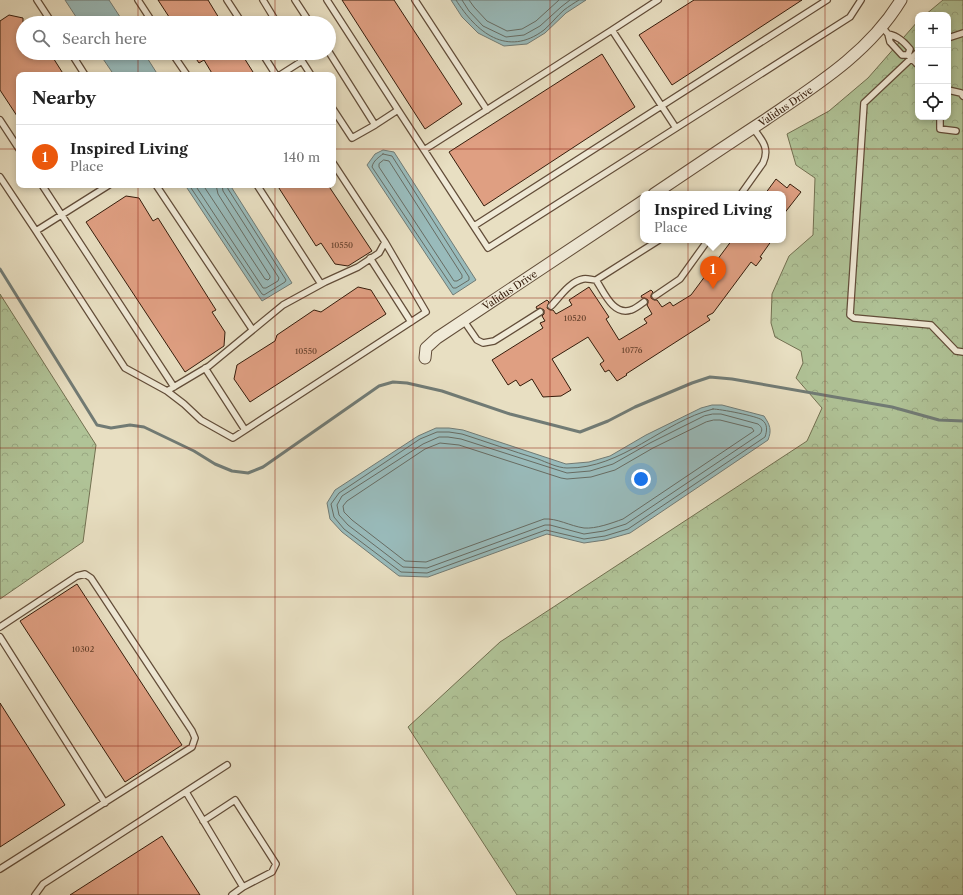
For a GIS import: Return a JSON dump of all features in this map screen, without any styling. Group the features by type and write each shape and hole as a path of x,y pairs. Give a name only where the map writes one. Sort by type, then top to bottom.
{"street":[{"name":"Validus Drive","path":"658,191 832,74 885,30 891,16 901,0"},
{"name":"Validus Drive","path":"424,358 426,348 437,338 640,203"}],"lane":[{"path":"37,0 47,16"},
{"path":"138,0 148,16"},
{"path":"227,0 237,16"},
{"path":"263,0 273,16"},
{"path":"295,0 305,16"},
{"path":"327,0 488,248 850,17 861,0"},
{"path":"415,0 487,110"},
{"path":"424,150 658,0"},
{"path":"474,226 827,0"},
{"path":"612,30 676,128"},
{"path":"885,30 890,42 902,55 910,56 915,61"},
{"path":"885,30 896,36 910,49 910,56"},
{"path":"951,37 963,33"},
{"path":"915,54 910,56 864,103 850,315 854,318 931,325 956,351 963,352"},
{"path":"75,60 83,72"},
{"path":"176,60 184,72"},
{"path":"266,60 274,72"},
{"path":"334,60 375,125"},
{"path":"285,72 302,61 309,72"},
{"path":"951,91 961,93 963,96"},
{"path":"336,114 352,138 398,110"},
{"path":"0,120 16,144"},
{"path":"940,120 940,129 956,131"},
{"path":"743,191 766,157 765,146 753,128"},
{"path":"0,177 125,368 167,391 201,420 233,438 426,312 385,242 336,168"},
{"path":"44,188 174,387"},
{"path":"36,231 104,188"},
{"path":"158,188 252,329"},
{"path":"259,188 321,284"},
{"path":"167,391 205,368 283,305 321,284 358,267 379,253 385,242"},
{"path":"551,306 573,284 583,279 596,280 654,243"},
{"path":"655,296 680,279 706,243"},
{"path":"370,258 411,322"},
{"path":"596,280 612,305 617,309 631,310 644,302"},
{"path":"464,321 477,340 483,343 494,341 540,312"},
{"path":"205,368 245,430"},
{"path":"0,627 77,576 84,574 91,578 192,731 195,738 192,747 0,869"},
{"path":"0,637 105,803"},
{"path":"35,895 42,884 227,765"},
{"path":"186,792 243,887"},
{"path":"203,821 235,800 276,864 272,872 243,887 232,895"}],"green space":[{"path":"943,0 963,0 963,895 517,895 408,727 500,642 807,441 822,408 796,378 803,363 801,351 775,337 771,323 772,294 789,256 813,235 815,178 796,165 787,134 829,111 868,78 915,24 915,120 951,120 951,12 929,12"},
{"path":"0,294 96,445 83,542 0,599"}],"water":[{"path":"65,0 109,0 119,16 75,16"},
{"path":"451,0 586,0 566,13 545,33 527,44 504,46 478,33 462,17"},
{"path":"104,60 148,60 156,72 112,72"},
{"path":"383,150 394,152 476,280 453,295 367,165 375,154"},
{"path":"187,188 232,188 292,283 262,301"},
{"path":"712,405 722,405 764,416 770,428 768,440 630,533 605,540 584,543 547,534 428,577 399,576 342,532 330,519 327,503 335,490 418,436 436,428 463,430 566,464 589,462 610,456 646,435 701,408"}],"building":[{"path":"158,0 208,0 218,16 168,16"},
{"path":"342,0 394,0 462,104 425,129"},
{"path":"694,0 802,0 672,85 639,35"},
{"path":"9,15 16,16 16,60 54,60 62,72 16,72 16,114 0,90 0,21"},
{"path":"602,54 635,107 484,206 449,152"},
{"path":"197,60 204,60 199,63"},
{"path":"204,60 245,60 253,72 211,72"},
{"path":"776,179 787,188 790,184 801,192 786,211 786,191 767,191"},
{"path":"279,188 330,188 372,251 348,266 335,264 321,243 316,246"},
{"path":"126,196 139,198 153,221 158,218 216,310 212,312 225,332 224,346 185,372 86,222"},
{"path":"730,243 770,243 760,257 762,258 756,266 751,262 713,313 707,316 710,320 617,381 609,370 605,372 600,364 604,361 588,337 552,359 571,390 561,396 543,397 532,379 520,386 516,380 508,385 492,360 543,328 540,323 545,321 542,316 544,314 544,310 540,308 537,309 536,307 547,300 549,302 547,308 553,310 556,314 572,305 569,300 589,287 609,317 606,319 619,340 647,323 644,319 652,314 647,305 648,300 642,298 641,296 651,290 653,292 651,298 657,300 662,307 670,302 673,306 691,295"},
{"path":"358,287 371,290 386,314 250,402 234,379 237,365 275,341 277,335 314,310 321,312"},
{"path":"77,584 182,745 125,782 20,621"},
{"path":"0,703 65,805 0,847"},
{"path":"162,836 200,895 70,895"}],"waterway":[{"path":"0,269 97,425 111,428 130,425 144,427 194,451 215,464 232,471 248,473 263,467 379,386 393,382 407,383 442,391 510,414 580,432 608,421 635,407 710,377 732,379 892,407 939,420 963,421"}],"place":[{"name":"Inspired Living","path":"713,289"}]}
